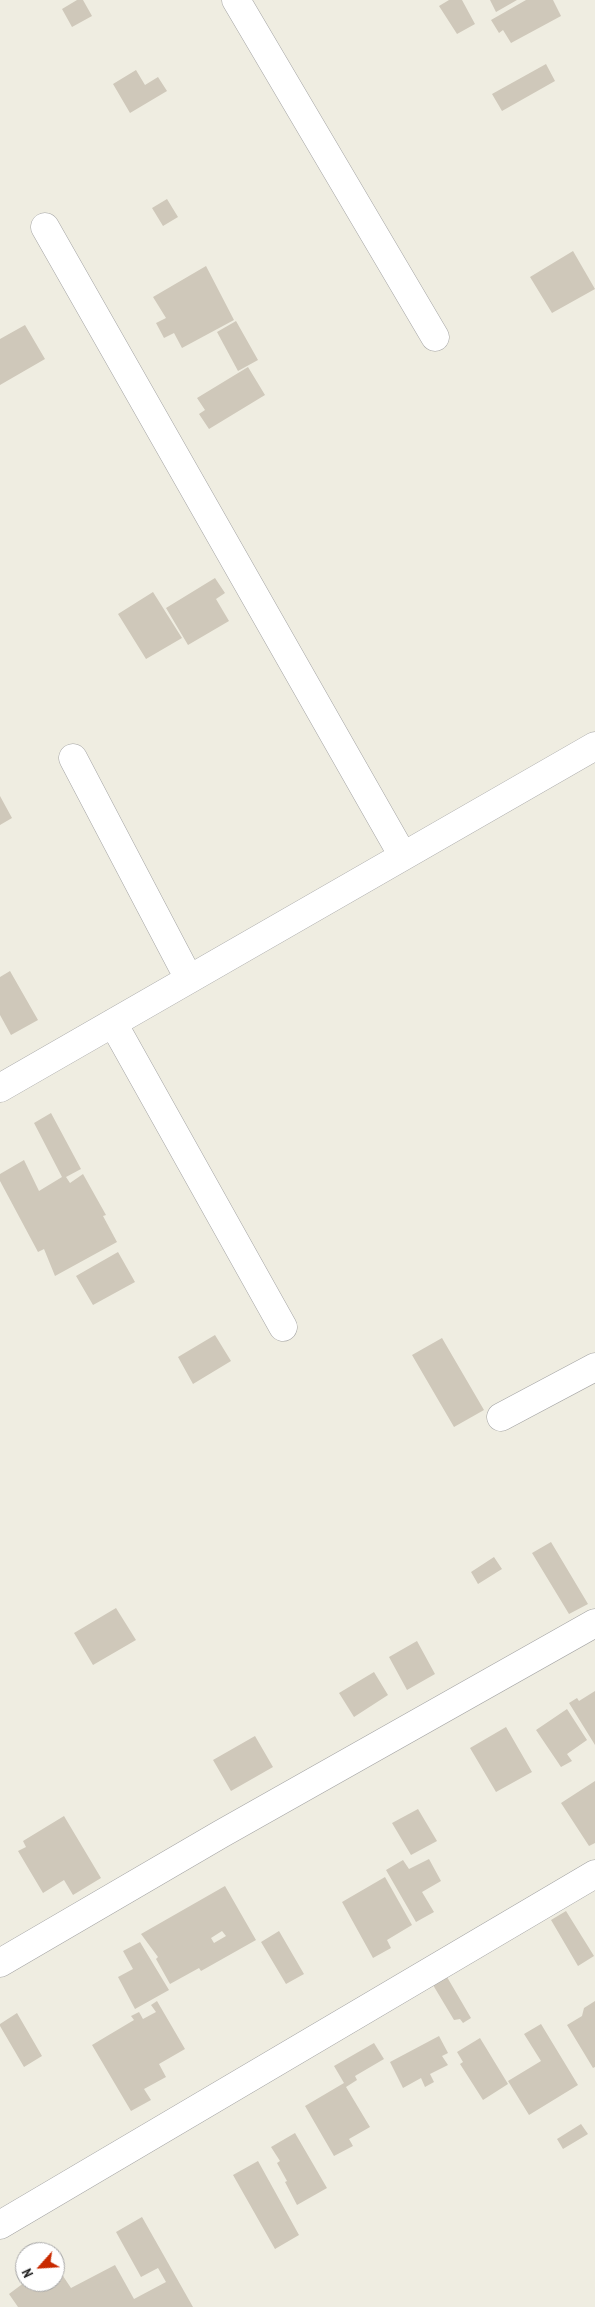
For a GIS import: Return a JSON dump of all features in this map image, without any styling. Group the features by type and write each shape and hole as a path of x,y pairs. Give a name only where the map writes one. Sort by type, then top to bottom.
{"street":[{"path":"236,0 436,337"},
{"path":"45,227 403,856"},
{"path":"0,1088 595,746"},
{"path":"73,758 189,979"},
{"path":"113,1023 283,1327"},
{"path":"501,1417 595,1367"},
{"path":"0,1963 221,1834 595,1623"},
{"path":"0,2225 595,1874"}],"building":[{"path":"77,0 83,0 92,16 72,27 62,9"},
{"path":"449,0 462,0 475,24 457,34 439,6"},
{"path":"490,0 517,0 496,12"},
{"path":"526,0 553,0 561,16 511,43 503,30 499,33 491,20"},
{"path":"546,64 555,81 502,111 492,94"},
{"path":"136,70 145,85 158,77 167,91 130,113 113,84"},
{"path":"167,199 178,217 163,226 152,208"},
{"path":"573,251 595,289 552,313 530,277"},
{"path":"206,266 234,320 182,348 174,333 164,338 156,323 166,318 153,297"},
{"path":"236,321 258,360 238,371 217,332"},
{"path":"25,325 45,359 0,385 0,339"},
{"path":"248,367 265,395 209,429 199,414 205,410 197,398"},
{"path":"215,578 225,593 216,599 229,621 188,645 166,608"},
{"path":"153,592 182,638 146,659 118,614"},
{"path":"0,796 12,818 0,825"},
{"path":"10,971 38,1020 11,1035 0,1015 0,977"},
{"path":"51,1113 81,1169 66,1177 70,1183 83,1174 106,1215 103,1216 117,1242 55,1276 44,1249 38,1252 0,1181 0,1174 24,1160 39,1191 62,1177 34,1123"},
{"path":"118,1252 135,1282 93,1305 76,1276"},
{"path":"215,1335 231,1361 193,1384 178,1357"},
{"path":"442,1338 484,1410 454,1427 412,1355"},
{"path":"551,1542 588,1604 569,1614 532,1553"},
{"path":"494,1557 502,1569 478,1584 471,1572"},
{"path":"116,1608 136,1640 93,1665 74,1633"},
{"path":"417,1641 435,1674 407,1690 389,1657"},
{"path":"374,1672 388,1695 354,1717 339,1693"},
{"path":"595,1691 595,1745 569,1703 577,1698 579,1701"},
{"path":"567,1709 587,1740 567,1754 572,1761 561,1767 536,1730"},
{"path":"506,1727 532,1772 496,1792 470,1748"},
{"path":"255,1736 273,1767 231,1791 213,1760"},
{"path":"595,1781 595,1843 589,1846 561,1803"},
{"path":"418,1809 437,1841 411,1855 392,1823"},
{"path":"64,1816 101,1878 73,1895 64,1880 43,1893 18,1851 26,1847 23,1841"},
{"path":"429,1859 441,1881 422,1892 434,1912 416,1922 386,1870 403,1860 409,1869"},
{"path":"385,1877 412,1925 387,1940 391,1948 373,1958 342,1902"},
{"path":"225,1886 256,1940 201,1971 199,1968 170,1984 156,1959 158,1957 141,1934","holes":["222,1931 226,1936 214,1943 211,1938"]},
{"path":"566,1911 594,1956 578,1966 551,1920"},
{"path":"279,1931 304,1974 286,1984 261,1942"},
{"path":"140,1942 169,1990 135,2009 118,1977 133,1969 123,1951"},
{"path":"447,1977 471,2018 463,2023 460,2019 454,2020 433,1985"},
{"path":"157,2001 185,2049 159,2064 166,2077 144,2089 151,2100 131,2111 92,2045 134,2020 131,2016 139,2012 143,2019 156,2012 151,2005"},
{"path":"595,2001 595,2067 593,2068 567,2025 582,2016 584,2008"},
{"path":"17,2013 42,2056 24,2067 0,2026 0,2024"},
{"path":"541,2024 578,2085 529,2115 508,2081 541,2061 524,2034"},
{"path":"439,2036 448,2053 442,2056 448,2065 430,2074 434,2082 425,2087 421,2078 403,2088 390,2062"},
{"path":"480,2038 508,2084 483,2100 460,2064 463,2062 457,2052"},
{"path":"374,2043 384,2059 355,2076 357,2080 346,2087 370,2127 349,2139 353,2146 334,2156 305,2106 344,2083 334,2066"},
{"path":"581,2124 588,2134 563,2149 557,2139"},
{"path":"295,2133 327,2188 297,2205 277,2163 280,2161 271,2147"},
{"path":"258,2161 299,2235 275,2249 233,2175"},
{"path":"142,2217 193,2307 18,2307 9,2294 15,2290 15,2292 65,2292 65,2279 71,2288 115,2265 134,2299 166,2282 158,2268 141,2277 116,2232"}]}
